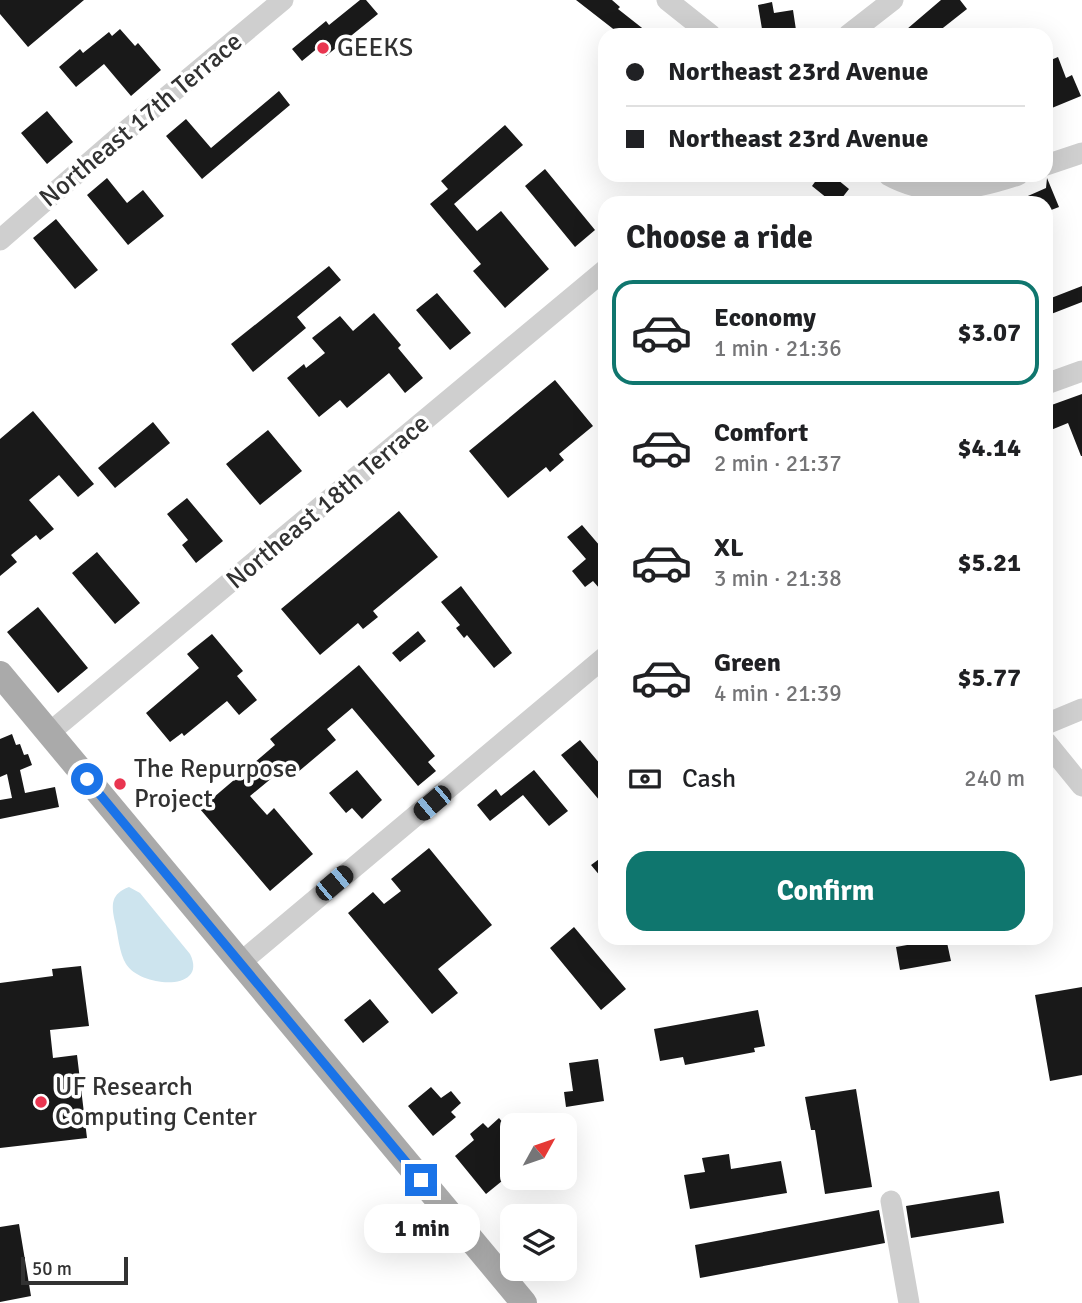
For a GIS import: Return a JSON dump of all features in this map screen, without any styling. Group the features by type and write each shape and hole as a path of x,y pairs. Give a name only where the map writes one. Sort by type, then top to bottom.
{"main road":[{"path":"0,674 524,1303"}],"street":[{"name":"Northeast 17th Terrace","path":"0,240 283,0"},
{"path":"667,0 702,28"},
{"path":"857,28 893,0"},
{"path":"1053,163 1082,153"},
{"path":"902,182 937,192 999,182"},
{"name":"Northeast 18th Terrace","path":"49,733 598,277"},
{"path":"1053,381 1082,371"},
{"path":"240,963 598,663"},
{"path":"1053,721 1082,709"},
{"path":"1053,751 1082,786"},
{"path":"891,1201 909,1303"}],"water":[{"path":"129,887 140,893 190,954 193,966 190,975 182,980 158,981 145,978 126,964 120,949 113,905 116,896"}],"building":[{"path":"0,0 84,0 28,47 0,14"},
{"path":"360,0 366,0 378,14 326,56 319,47 302,61 292,49 326,21 329,25"},
{"path":"576,0 612,0 620,7 618,9 642,28 612,28"},
{"path":"941,0 960,0 967,9 943,28 908,28"},
{"path":"772,2 774,13 793,10 796,28 762,28 758,5"},
{"path":"120,29 135,46 138,43 161,70 131,96 104,64 76,87 59,67 80,49 83,53 109,32 112,36"},
{"path":"1058,57 1066,78 1072,75 1081,96 1053,108 1053,59"},
{"path":"279,91 290,105 202,179 166,136 186,119 211,148"},
{"path":"47,111 73,142 47,164 21,133"},
{"path":"505,125 523,145 454,204 477,231 501,211 549,269 505,308 473,271 481,264 430,204 448,189 441,181"},
{"path":"545,169 595,230 575,247 525,186"},
{"path":"107,178 127,203 143,190 164,216 128,245 87,195"},
{"path":"815,182 840,182 849,189 844,196 824,196 812,186"},
{"path":"1049,182 1059,207 1053,209 1053,196 1028,196 1046,188"},
{"path":"56,219 98,270 75,289 33,238"},
{"path":"329,266 341,280 297,317 306,328 253,372 231,344"},
{"path":"1082,286 1082,302 1053,313 1053,297"},
{"path":"437,293 471,333 450,350 416,310"},
{"path":"374,313 401,345 398,348 423,378 405,393 389,373 347,408 340,400 319,417 287,378 304,364 306,368 325,353 312,338 340,316 353,331"},
{"path":"555,380 593,426 559,454 564,460 550,472 546,467 508,498 469,451"},
{"path":"1082,394 1082,456 1068,423 1053,429 1053,404"},
{"path":"33,411 94,484 78,497 59,475 29,500 54,529 40,540 36,535 11,555 17,562 0,576 0,439"},
{"path":"153,422 170,443 115,488 98,468"},
{"path":"268,430 302,471 260,505 226,464"},
{"path":"187,498 223,541 196,563 182,545 188,540 167,514"},
{"path":"399,511 438,557 373,611 378,617 363,629 358,623 320,655 281,609"},
{"path":"582,525 598,544 598,587 593,581 585,587 572,571 586,559 567,537"},
{"path":"97,552 140,603 115,624 72,573"},
{"path":"461,586 512,653 494,668 467,635 464,638 456,628 460,625 441,602"},
{"path":"38,607 88,668 58,693 7,632"},
{"path":"418,631 426,641 400,662 392,653"},
{"path":"212,634 243,671 237,676 257,700 239,715 227,701 184,736 182,733 170,742 146,713 199,668 187,654"},
{"path":"359,665 435,756 428,762 436,771 418,786 352,708 327,729 336,740 298,772 290,763 250,796 267,815 274,808 313,854 270,891 200,809 275,745 270,739"},
{"path":"12,734 24,755 28,754 32,765 20,770 25,793 55,787 59,807 0,819 0,800 12,798 7,774 0,777 0,739"},
{"path":"580,740 598,761 598,799 561,755"},
{"path":"357,770 382,800 362,819 352,808 346,813 329,793"},
{"path":"534,770 568,811 549,826 523,795 490,821 477,805 496,789 501,796"},
{"path":"429,848 492,925 438,969 458,993 432,1014 348,913 373,892 384,904 401,891 391,879"},
{"path":"598,860 598,873 591,865"},
{"path":"574,927 626,989 601,1010 550,948"},
{"path":"948,945 951,961 900,970 896,947"},
{"path":"81,966 89,1026 50,1030 53,1058 77,1055 87,1138 0,1148 0,983 53,976 52,969"},
{"path":"1082,987 1082,1075 1050,1081 1035,995"},
{"path":"370,999 389,1022 363,1043 344,1020"},
{"path":"758,1010 765,1046 754,1048 755,1052 685,1065 683,1057 660,1061 654,1029"},
{"path":"598,1059 604,1101 566,1107 564,1092 573,1091 569,1063"},
{"path":"431,1087 441,1098 451,1091 461,1103 451,1112 456,1117 433,1136 408,1106"},
{"path":"856,1089 872,1187 825,1194 815,1130 811,1130 805,1097"},
{"path":"500,1119 500,1183 486,1194 455,1156 474,1140 470,1134 483,1123 488,1128"},
{"path":"729,1154 731,1169 781,1161 787,1193 690,1209 684,1175 705,1172 702,1158"},
{"path":"999,1191 1004,1223 911,1238 906,1206"},
{"path":"879,1210 885,1243 700,1278 695,1245"},
{"path":"19,1224 31,1296 0,1302 0,1227"}],"place":[{"name":"GEEKS","path":"323,48"},
{"name":"The Repurpose Project","path":"120,784"},
{"name":"UF Research Computing Center","path":"41,1102"}],"route":[{"path":"87,779 421,1180"}]}
